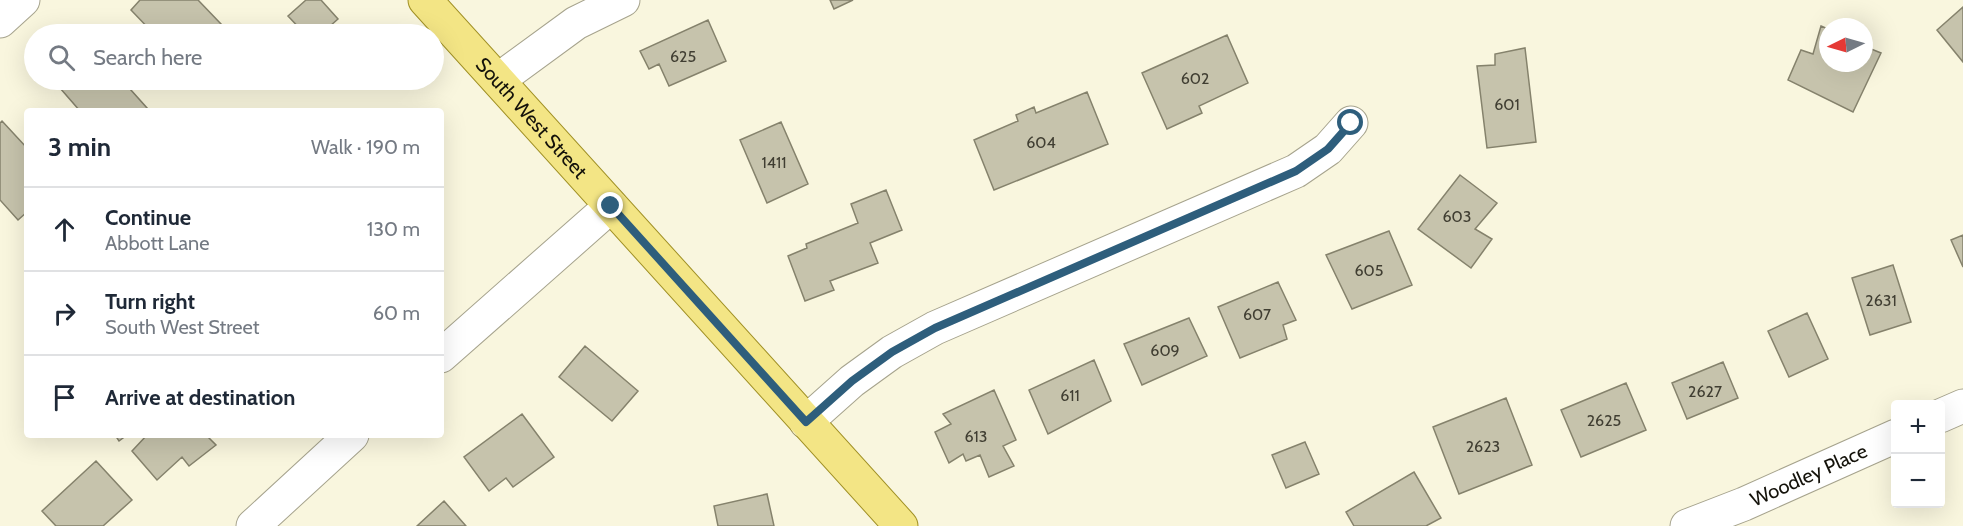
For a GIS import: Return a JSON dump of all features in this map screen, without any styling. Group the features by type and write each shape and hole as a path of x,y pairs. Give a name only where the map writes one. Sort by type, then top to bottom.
{"main road":[{"name":"South West Street","path":"424,0 901,526"}],"street":[{"path":"0,21 23,0"},
{"path":"498,80 576,23 623,0"},
{"path":"806,422 852,381 892,352 935,328 1296,171 1328,149 1351,123"},
{"path":"444,353 611,206"},
{"path":"1945,414 1963,406"},
{"path":"253,526 349,438"},
{"name":"Woodley Place","path":"1687,526 1744,504 1891,438"}],"building":[{"path":"140,0 198,0 221,24 144,24 131,10"},
{"path":"306,0 321,0 338,19 332,24 296,24 288,16"},
{"path":"830,0 853,0 834,9"},
{"path":"1963,7 1963,62 1937,30"},
{"path":"708,20 726,61 669,86 659,64 649,69 640,51"},
{"path":"1819,33 1819,72 1872,72 1853,112 1788,80 1801,50 1813,54"},
{"path":"1227,35 1248,83 1199,106 1202,113 1167,129 1142,73"},
{"path":"1525,48 1536,142 1487,148 1477,66 1495,65 1495,54"},
{"path":"1873,50 1881,53 1873,70"},
{"path":"62,90 131,90 147,108 77,108"},
{"path":"1087,92 1108,144 994,190 974,140 1018,121 1016,115 1034,107 1036,113"},
{"path":"2,121 24,145 24,215 18,220 0,200 0,123"},
{"path":"781,122 808,184 767,203 740,140"},
{"path":"1460,175 1497,203 1475,229 1492,239 1471,268 1418,229"},
{"path":"886,190 902,230 870,243 878,263 830,281 834,290 805,301 788,256 807,248 806,244 858,223 851,204"},
{"path":"1389,231 1412,285 1352,309 1326,255"},
{"path":"1963,235 1963,267 1951,240"},
{"path":"1893,265 1911,322 1870,335 1852,278"},
{"path":"1278,282 1296,320 1283,325 1287,339 1240,358 1218,307"},
{"path":"1807,313 1828,359 1789,377 1768,331"},
{"path":"1189,318 1207,356 1142,385 1124,344"},
{"path":"585,346 638,391 612,421 559,377"},
{"path":"1094,360 1111,401 1048,434 1029,390"},
{"path":"1723,362 1738,398 1687,419 1672,383"},
{"path":"1626,383 1646,430 1581,457 1561,410"},
{"path":"994,390 1016,440 1003,446 1014,466 989,477 980,455 966,461 963,454 949,463 935,432 951,424 943,414"},
{"path":"1506,398 1532,465 1459,494 1433,427"},
{"path":"522,414 554,457 513,487 506,478 489,491 464,457"},
{"path":"144,438 209,438 216,445 189,466 182,457 157,480 132,451"},
{"path":"1305,442 1319,474 1286,488 1272,455"},
{"path":"96,461 132,500 103,526 56,526 42,511"},
{"path":"1414,472 1441,518 1426,526 1354,526 1346,512"},
{"path":"767,494 774,526 718,526 714,506"},
{"path":"444,501 466,526 417,526"}],"route":[{"path":"611,206 806,422 852,381 892,352 935,328 1296,171 1328,149 1351,123"}]}
